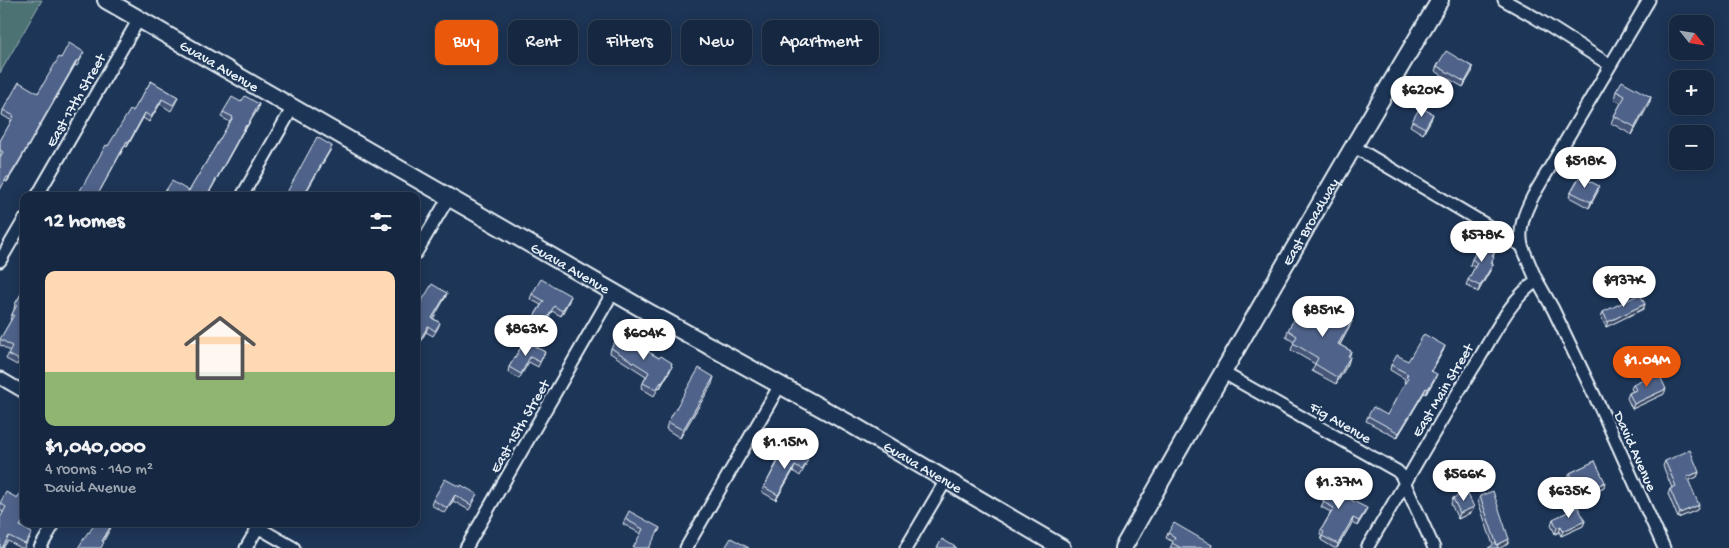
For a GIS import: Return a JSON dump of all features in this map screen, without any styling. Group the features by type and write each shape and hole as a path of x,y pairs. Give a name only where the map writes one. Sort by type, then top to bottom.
{"street":[{"name":"Guava Avenue","path":"106,0 1062,548"},
{"name":"East Broadway","path":"1123,548 1222,372 1440,0"},
{"path":"1504,0 1610,65"},
{"path":"1522,246 1520,238 1521,225 1530,202 1649,0"},
{"name":"East 17th Street","path":"39,192 139,19"},
{"path":"244,192 293,107"},
{"path":"1353,146 1522,246"},
{"path":"420,246 449,197"},
{"path":"0,261 20,227"},
{"name":"David Avenue","path":"1522,246 1537,281 1558,318 1664,548"},
{"name":"East Main Street","path":"1367,548 1499,326 1516,300 1528,287 1537,281"},
{"name":"East 15th Street","path":"466,548 613,292"},
{"name":"Fig Avenue","path":"1222,372 1397,471 1401,475 1434,548"},
{"path":"0,378 20,390"},
{"path":"686,548 780,385"},
{"path":"906,548 946,480"},
{"path":"40,548 52,527"},
{"path":"246,548 256,527"},
{"path":"260,527 294,548"}],"green space":[{"path":"0,0 42,0 0,73"}],"building":[{"path":"69,43 84,52 79,61 77,60 19,161 0,190 0,157 3,152 0,150 0,141 14,116 3,110 19,82 38,93"},
{"path":"1446,51 1473,67 1465,82 1437,66"},
{"path":"151,81 178,97 173,105 162,99 151,117 145,113 129,142 127,141 99,192 79,192 106,145 108,146 130,110 133,111"},
{"path":"1622,81 1651,97 1635,127 1614,116 1625,96 1616,91"},
{"path":"245,96 259,104 209,192 165,192 172,181 189,191 233,117 223,112 232,97 241,102"},
{"path":"1420,107 1433,114 1425,128 1412,121"},
{"path":"317,137 332,146 305,192 287,192"},
{"path":"1580,176 1599,186 1591,202 1571,192"},
{"path":"1482,241 1496,249 1492,256 1494,257 1491,263 1493,264 1480,286 1468,280 1477,263 1472,259"},
{"path":"541,279 571,296 562,311 554,306 546,321 546,326 533,318 544,301 532,294"},
{"path":"432,284 447,293 432,318 440,323 435,331 428,326 420,340 420,304"},
{"path":"1640,294 1645,304 1608,322 1603,312"},
{"path":"20,296 19,360 8,354 12,346 0,339 14,315 12,314 17,305 15,304"},
{"path":"1316,304 1337,316 1338,313 1352,321 1338,344 1351,351 1348,356 1350,357 1338,378 1315,364 1318,358 1293,343 1297,336 1288,330 1297,314 1307,320"},
{"path":"620,334 659,358 661,356 672,363 662,383 656,390 643,383 649,372 611,348"},
{"path":"1424,334 1445,346 1431,371 1437,374 1428,389 1426,388 1399,433 1368,416 1373,407 1387,415 1408,378 1406,377 1408,374 1391,365 1397,355 1408,361"},
{"path":"525,341 545,352 540,362 530,357 521,374 509,367"},
{"path":"699,368 714,377 683,430 668,422"},
{"path":"1658,372 1666,389 1634,404 1629,393 1636,390 1633,384"},
{"path":"785,446 808,460 802,470 795,466 778,495 764,487"},
{"path":"1690,450 1699,472 1687,477 1699,505 1680,513 1670,489 1676,486 1665,461"},
{"path":"1595,461 1605,482 1592,489 1588,478 1575,483 1570,473"},
{"path":"1328,475 1340,482 1338,485 1355,494 1351,500 1367,508 1359,521 1353,518 1338,544 1322,536 1324,532 1321,530 1334,508 1323,502 1326,496 1319,492"},
{"path":"445,479 477,494 471,505 455,495 447,508 433,500"},
{"path":"1493,491 1509,539 1497,545 1480,496"},
{"path":"6,492 17,498 20,493 20,527 32,533 25,544 9,536 2,548 0,548 0,518 6,507 0,503"},
{"path":"1467,492 1474,507 1460,513 1453,498"},
{"path":"1578,507 1585,521 1563,531 1561,526 1557,528 1553,519"},
{"path":"629,511 660,528 649,548 633,548 643,529 625,519"},
{"path":"1174,523 1212,545 1211,548 1181,548 1172,543 1175,537 1168,533"},
{"path":"92,527 110,527 102,541 104,542 101,548 78,548"},
{"path":"731,538 749,548 725,548"},
{"path":"942,539 957,548 937,548"},
{"path":"1496,543 1498,548 1488,548"}]}
